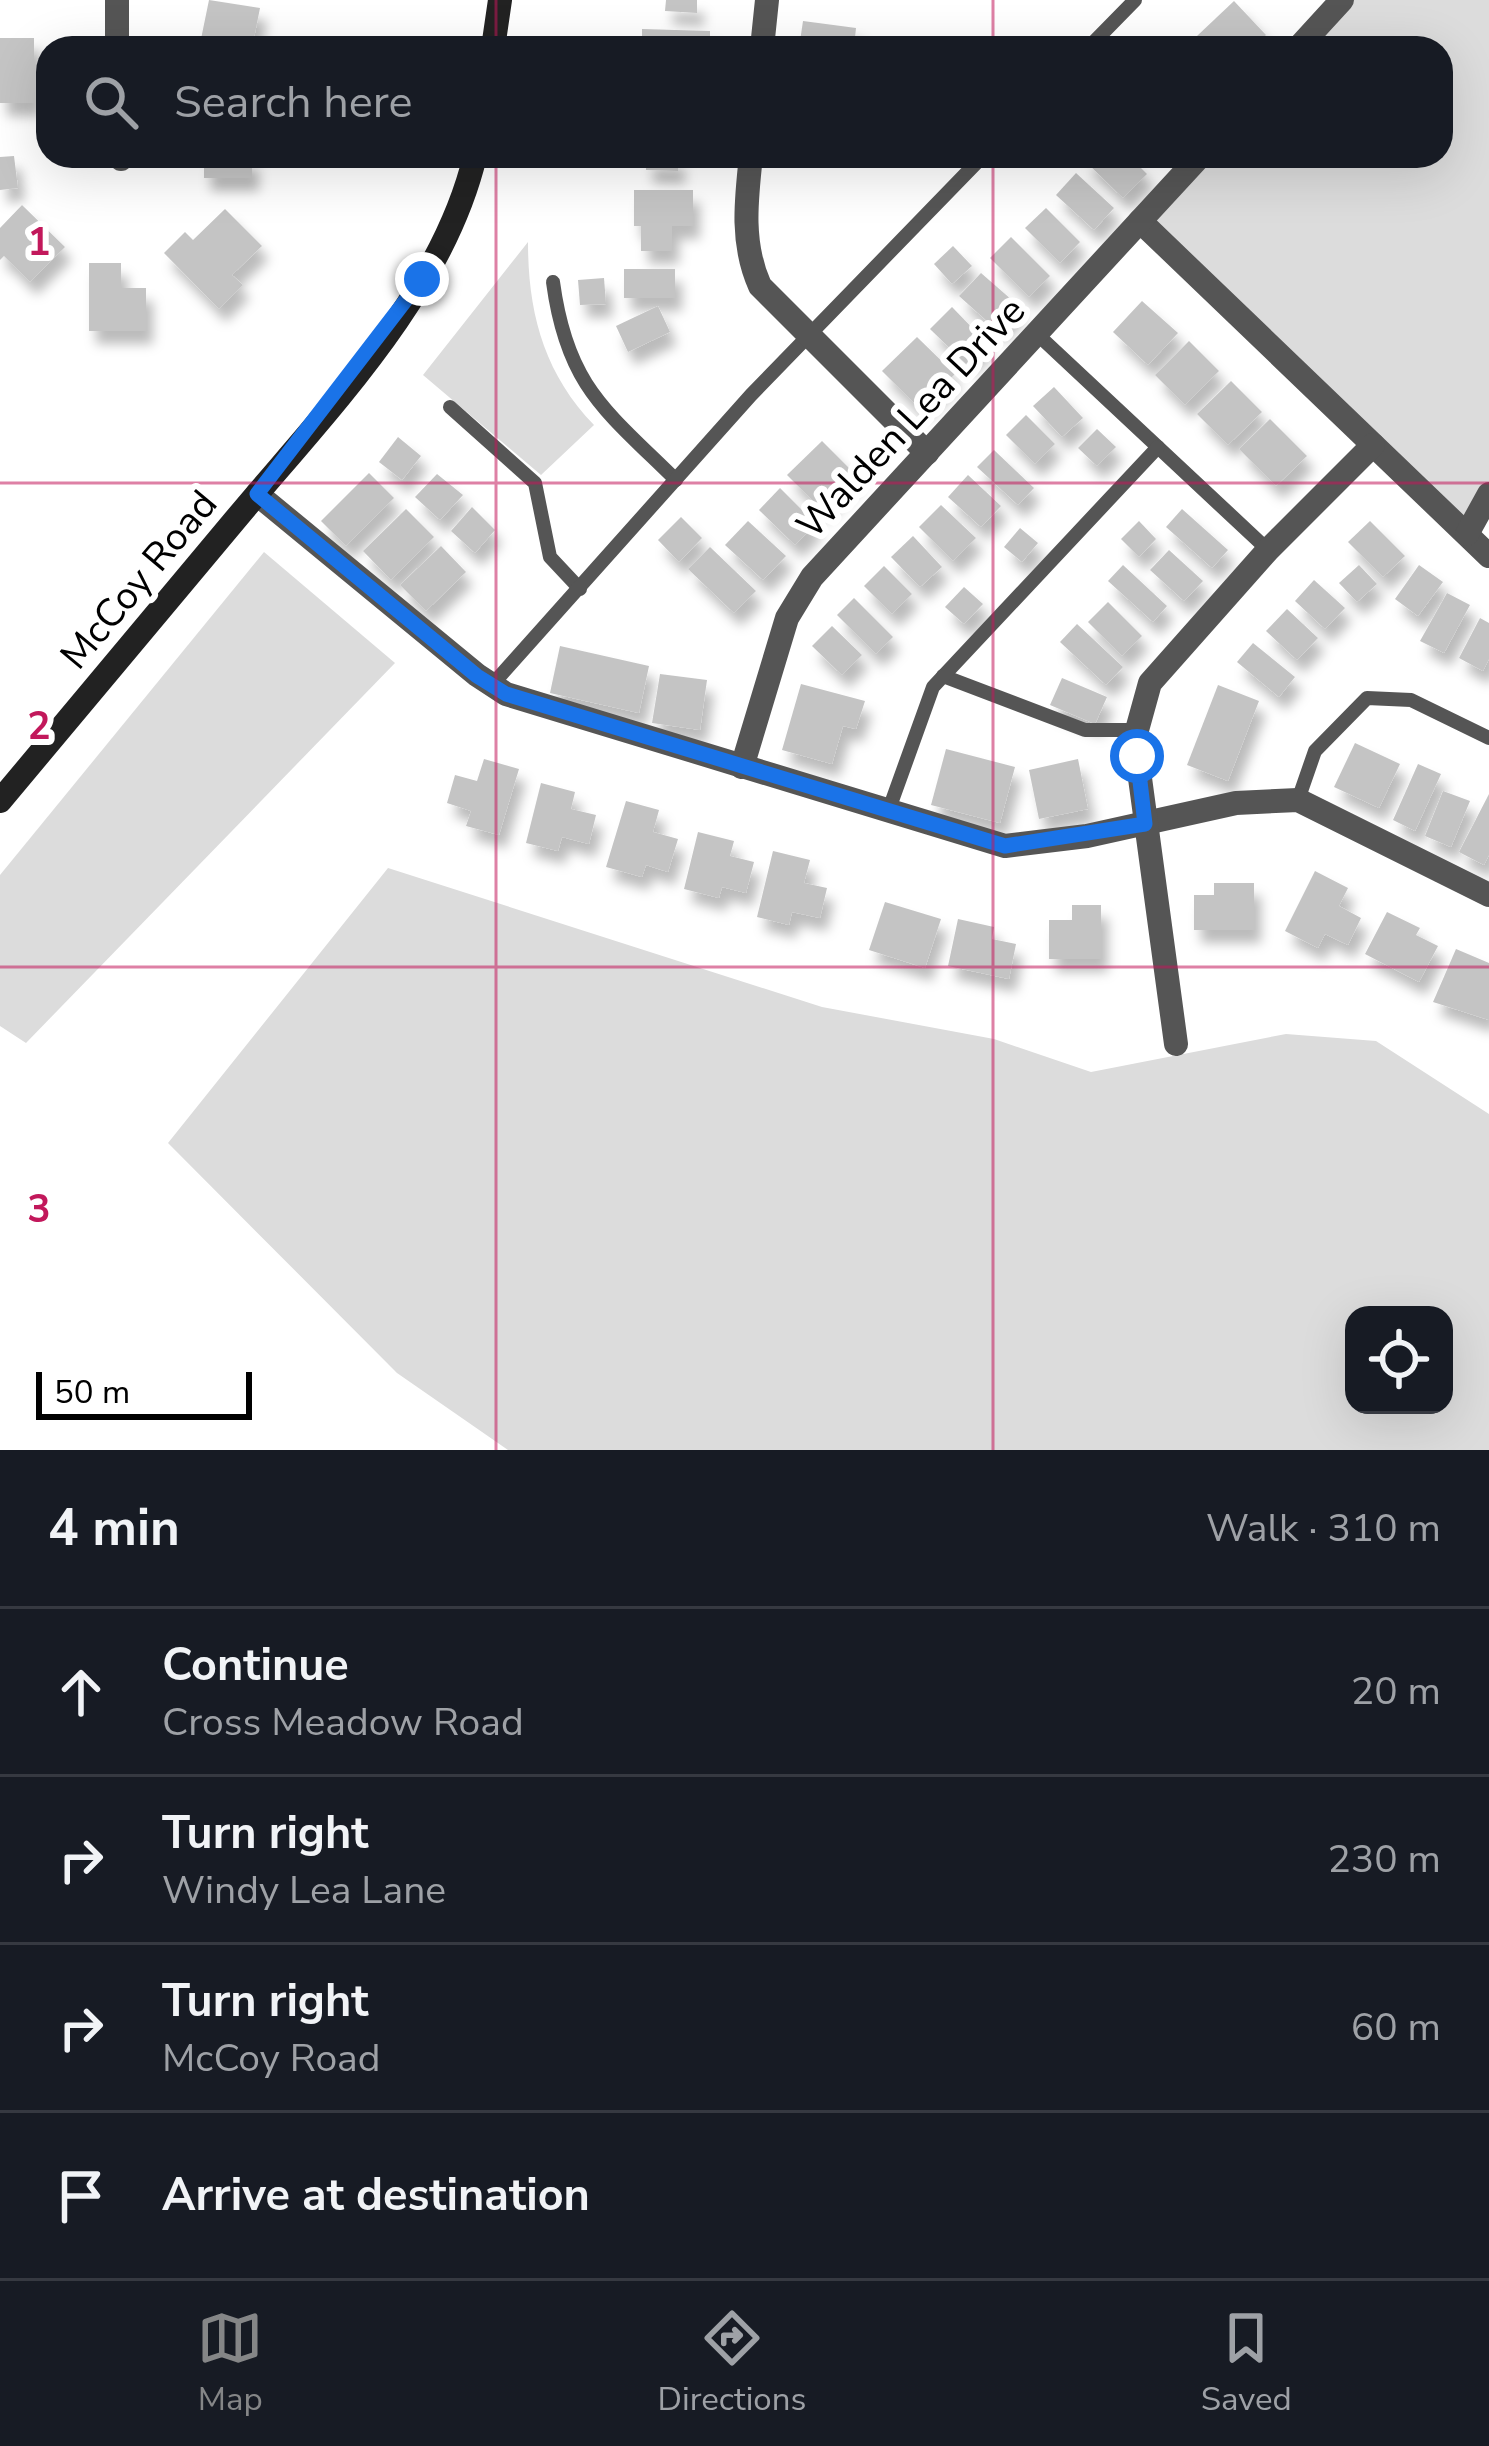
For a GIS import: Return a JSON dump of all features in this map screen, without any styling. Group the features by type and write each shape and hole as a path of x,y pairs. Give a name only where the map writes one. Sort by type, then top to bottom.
{"main road":[{"path":"495,36 500,0"},
{"name":"McCoy Road","path":"0,801 257,494 422,279 470,168"}],"street":[{"path":"117,0 117,36"},
{"path":"763,36 767,0"},
{"path":"1307,36 1330,4"},
{"path":"751,168 749,262 760,286 927,454"},
{"name":"Walden Lea Drive","path":"742,766 794,600 1189,168"},
{"path":"1140,221 1489,556"},
{"path":"1176,1045 1145,824 1137,730 1150,682 1268,550 1373,445"},
{"path":"257,494 492,685 1005,846 1145,824 1236,803 1298,800 1489,895"},
{"path":"1466,534 1489,494"}],"lane":[{"path":"1100,36 1135,0"},
{"path":"492,685 807,337 971,168"},
{"path":"553,282 574,370 590,394 676,480"},
{"path":"1037,334 1268,550"},
{"path":"450,407 535,483 550,557 580,589"},
{"path":"888,812 920,713 943,676 1159,447"},
{"path":"943,676 1084,730 1137,730"},
{"path":"1298,800 1315,751 1367,698 1386,694 1411,700 1489,738"}],"shaded area":[{"path":"1342,0 1489,0 1489,494 1467,534 1140,221 1189,168 1453,168 1453,36 1309,36"},
{"path":"528,242 531,293 542,341 563,384 594,425 541,475 423,375"},
{"path":"264,552 395,663 26,1043 0,1026 0,875"},
{"path":"388,868 822,1007 994,1039 1091,1072 1286,1034 1376,1041 1489,1114 1489,1450 508,1450 397,1373 168,1143"}],"building":[{"path":"209,0 260,8 254,36 202,36"},
{"path":"666,0 697,0 697,13 665,11"},
{"path":"1234,1 1266,35 1265,36 1197,36"},
{"path":"803,21 856,28 855,36 801,36"},
{"path":"642,29 710,31 710,36 642,36"},
{"path":"0,38 34,38 34,103 0,103"},
{"path":"14,156 18,188 0,190 0,157"},
{"path":"204,168 252,168 252,178 204,178"},
{"path":"1092,168 1141,168 1147,174 1123,198"},
{"path":"1076,173 1114,208 1094,230 1056,195"},
{"path":"634,190 693,190 693,226 672,226 672,251 641,251 641,226 634,226"},
{"path":"22,205 65,247 30,282 4,256 0,260 0,228"},
{"path":"1046,208 1080,242 1060,263 1025,228"},
{"path":"225,209 262,246 232,275 243,285 219,309 164,253 185,232 193,240"},
{"path":"1011,237 1050,276 1029,297 990,258"},
{"path":"953,246 972,266 952,284 934,264"},
{"path":"89,263 121,263 121,288 146,288 146,331 89,331"},
{"path":"624,269 675,269 675,298 624,298"},
{"path":"981,273 1020,307 998,331 959,296"},
{"path":"604,278 606,304 580,305 578,280"},
{"path":"1142,301 1178,333 1148,365 1113,332"},
{"path":"658,306 670,332 628,352 616,326"},
{"path":"952,307 987,343 966,364 930,329"},
{"path":"917,337 955,374 920,409 882,371"},
{"path":"1189,341 1219,371 1185,405 1155,375"},
{"path":"1231,381 1262,412 1228,445 1197,414"},
{"path":"1054,387 1083,418 1062,437 1033,406"},
{"path":"1026,415 1055,444 1035,464 1006,435"},
{"path":"1270,419 1307,456 1276,486 1239,449"},
{"path":"1097,429 1116,447 1097,466 1078,448"},
{"path":"398,437 421,456 402,480 379,462"},
{"path":"822,441 856,475 821,509 787,475"},
{"path":"994,450 1034,488 1018,505 977,467"},
{"path":"369,473 394,498 346,546 321,521"},
{"path":"437,474 463,495 440,520 415,497"},
{"path":"968,475 1001,506 981,527 948,497"},
{"path":"780,488 816,524 795,545 759,510"},
{"path":"941,505 976,538 953,561 919,527"},
{"path":"472,507 495,530 475,553 451,531"},
{"path":"406,509 434,537 391,580 363,551"},
{"path":"1182,509 1228,550 1212,568 1166,527"},
{"path":"681,517 702,538 679,562 658,540"},
{"path":"748,521 786,556 763,580 725,545"},
{"path":"1139,521 1156,539 1139,557 1121,539"},
{"path":"1370,521 1405,556 1383,577 1348,542"},
{"path":"1020,528 1038,543 1022,562 1004,547"},
{"path":"913,536 942,567 920,587 891,557"},
{"path":"441,546 466,572 426,611 400,585"},
{"path":"710,547 756,591 734,613 688,569"},
{"path":"1169,550 1203,581 1184,601 1150,570"},
{"path":"1123,565 1167,606 1153,622 1108,581"},
{"path":"1359,565 1377,584 1357,602 1339,583"},
{"path":"1419,565 1443,582 1418,616 1395,599"},
{"path":"884,566 912,594 892,614 864,586"},
{"path":"1314,580 1345,608 1325,629 1295,601"},
{"path":"964,587 983,604 964,624 945,607"},
{"path":"1447,593 1470,605 1444,653 1420,641"},
{"path":"854,598 893,637 876,654 837,615"},
{"path":"1108,602 1142,636 1122,656 1088,622"},
{"path":"1287,609 1318,638 1297,660 1266,631"},
{"path":"1480,618 1489,623 1489,659 1483,671 1459,658"},
{"path":"1077,624 1123,667 1106,685 1060,642"},
{"path":"832,626 862,655 842,675 812,646"},
{"path":"1253,643 1295,677 1279,697 1237,662"},
{"path":"560,646 649,666 639,713 550,693"},
{"path":"660,674 707,680 700,730 652,723"},
{"path":"1062,678 1107,697 1095,724 1050,705"},
{"path":"801,684 865,701 856,729 843,726 832,764 782,750"},
{"path":"1218,685 1259,701 1228,781 1187,765"},
{"path":"1355,743 1400,764 1379,808 1334,787"},
{"path":"946,749 1015,767 1000,823 931,805"},
{"path":"484,759 519,769 499,835 466,826 471,811 447,803 455,775 477,781"},
{"path":"1078,759 1088,809 1039,819 1029,770"},
{"path":"1418,764 1441,774 1415,831 1393,820"},
{"path":"541,783 575,792 571,809 596,815 589,844 562,837 558,851 526,843"},
{"path":"1443,791 1470,801 1451,847 1425,836"},
{"path":"1489,794 1489,855 1484,865 1459,852"},
{"path":"626,801 659,810 653,832 678,839 668,872 646,865 642,877 606,867"},
{"path":"698,832 734,841 730,856 754,862 746,893 722,887 719,898 684,889"},
{"path":"773,851 810,860 804,883 827,888 820,918 792,912 789,925 757,917"},
{"path":"1315,871 1348,888 1339,906 1361,918 1348,945 1325,934 1318,948 1285,931"},
{"path":"1214,883 1254,883 1254,930 1194,930 1194,895 1214,895"},
{"path":"885,902 941,919 925,968 869,950"},
{"path":"1072,905 1101,905 1101,959 1049,959 1049,920 1072,920"},
{"path":"1387,912 1420,928 1416,935 1438,946 1419,982 1365,954"},
{"path":"958,919 994,927 992,939 1016,944 1009,979 948,966"},
{"path":"1456,949 1489,963 1489,1020 1433,1002"}],"route":[{"path":"422,279 257,494 477,676 506,694 1005,846 1033,846 1145,824 1137,756"}]}
